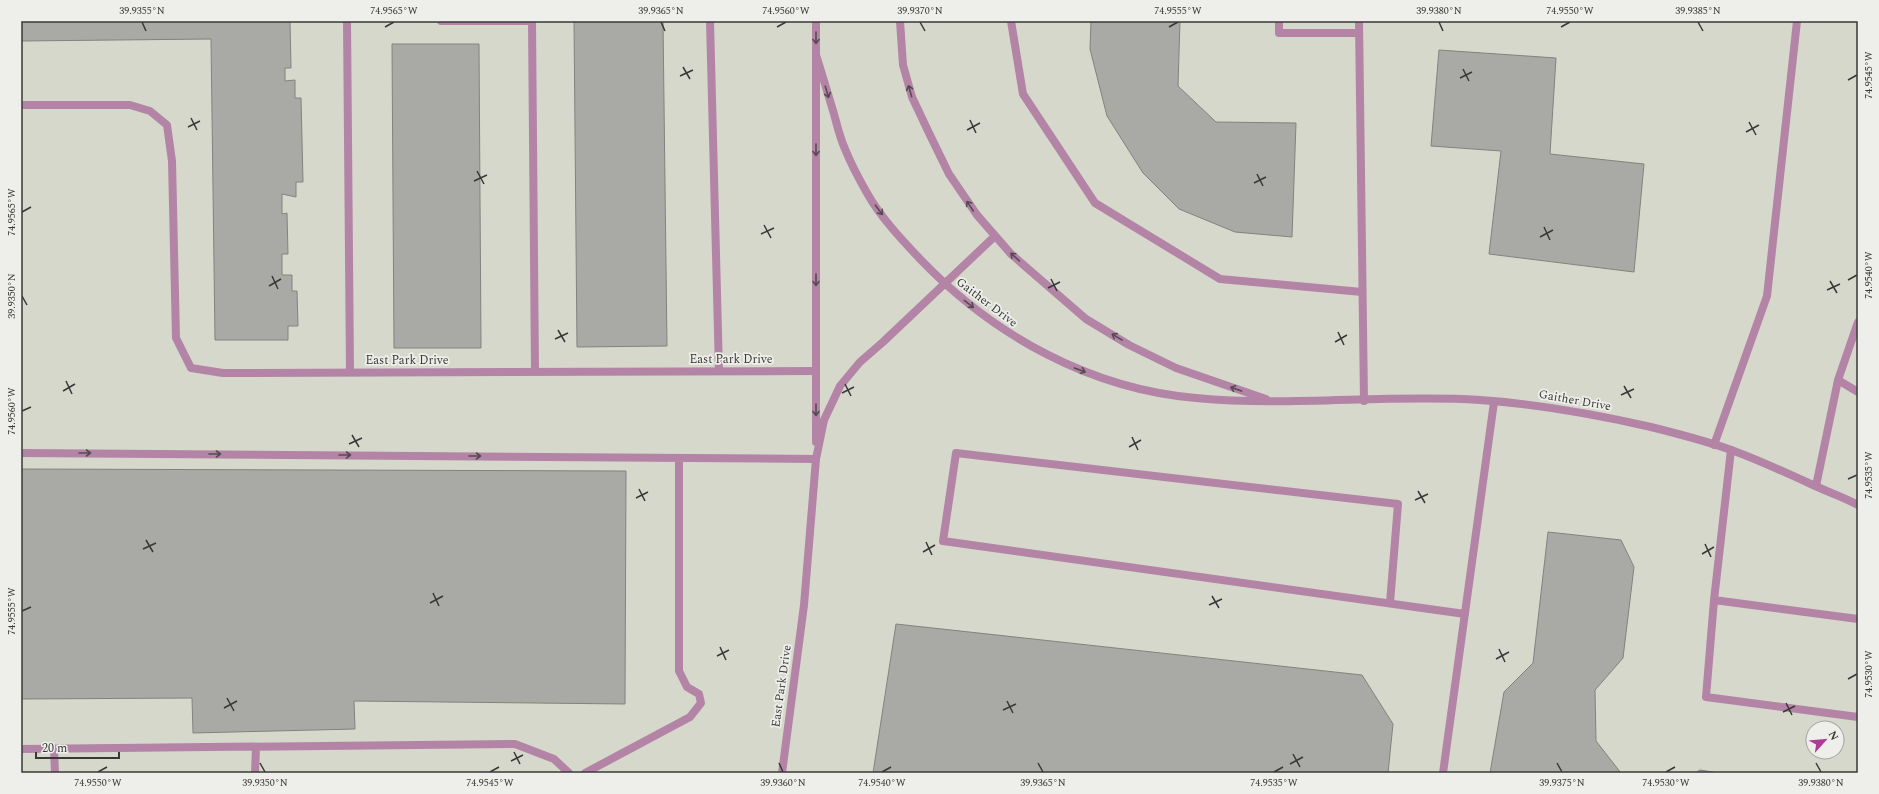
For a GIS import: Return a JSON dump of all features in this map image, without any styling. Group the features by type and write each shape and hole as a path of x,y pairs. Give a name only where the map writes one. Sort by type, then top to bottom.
{"street":[{"name":"East Park Drive","path":"347,21 350,372 816,371"},
{"path":"441,21 532,22 535,372"},
{"path":"710,21 719,371"},
{"name":"East Park Drive","path":"782,773 801,627 816,459 816,21"},
{"name":"Gaither Drive","path":"900,21 903,65 912,97 949,174 977,216 1011,254 1086,319 1129,345 1176,368 1273,402"},
{"path":"1011,21 1023,94 1095,203 1220,279 1362,292"},
{"path":"1279,21 1279,33 1359,33"},
{"path":"1359,21 1364,401"},
{"path":"1714,445 1767,296 1795,21"},
{"name":"Gaither Drive","path":"816,55 844,147 869,196 900,238 944,284 995,324 1046,356 1079,370 1153,392 1194,398 1273,402 1428,399 1494,402 1582,412 1685,436 1731,450 1787,472 1816,486 1839,494 1858,505"},
{"path":"21,106 130,105 150,111 167,125 172,161 176,338 191,368 223,373 350,372"},
{"name":"East Park Drive","path":"816,459 824,420 840,386 860,362 995,236"},
{"path":"1816,486 1838,380 1858,322"},
{"path":"1838,380 1858,392"},
{"path":"1443,773 1494,402"},
{"path":"1731,450 1714,600 1706,697 1858,717"},
{"path":"21,453 816,459"},
{"path":"1390,603 1398,504 956,453 943,541 1465,614"},
{"path":"585,773 690,717 701,703 699,694 687,687 679,671 679,458"},
{"path":"1714,600 1858,620"},
{"path":"21,750 515,744 554,759 569,773"},
{"path":"255,773 256,747"},
{"path":"54,749 55,773"}],"shaded area":[{"path":"21,21 1858,21 1858,773 21,773"}],"building":[{"path":"21,21 290,21 291,68 285,68 285,81 295,80 295,98 301,98 303,182 296,182 296,197 282,194 282,214 287,213 288,254 282,254 282,275 292,275 292,291 297,291 298,326 288,326 288,340 215,340 211,39 21,41"},
{"path":"574,21 663,21 667,346 577,347"},
{"path":"1091,21 1180,21 1178,86 1216,122 1296,123 1292,237 1235,232 1179,209 1143,173 1107,116 1090,49"},
{"path":"392,44 479,44 481,348 394,348"},
{"path":"1439,50 1556,58 1550,154 1644,164 1634,272 1489,254 1501,151 1431,146"},
{"path":"21,469 626,471 625,704 354,701 355,729 193,733 192,698 21,699"},
{"path":"1548,532 1621,540 1634,567 1623,658 1595,690 1596,741 1621,773 1490,773 1504,692 1533,663"},
{"path":"896,624 1362,675 1393,724 1388,773 873,773"},
{"path":"1700,770 1719,773 1695,773"}]}
